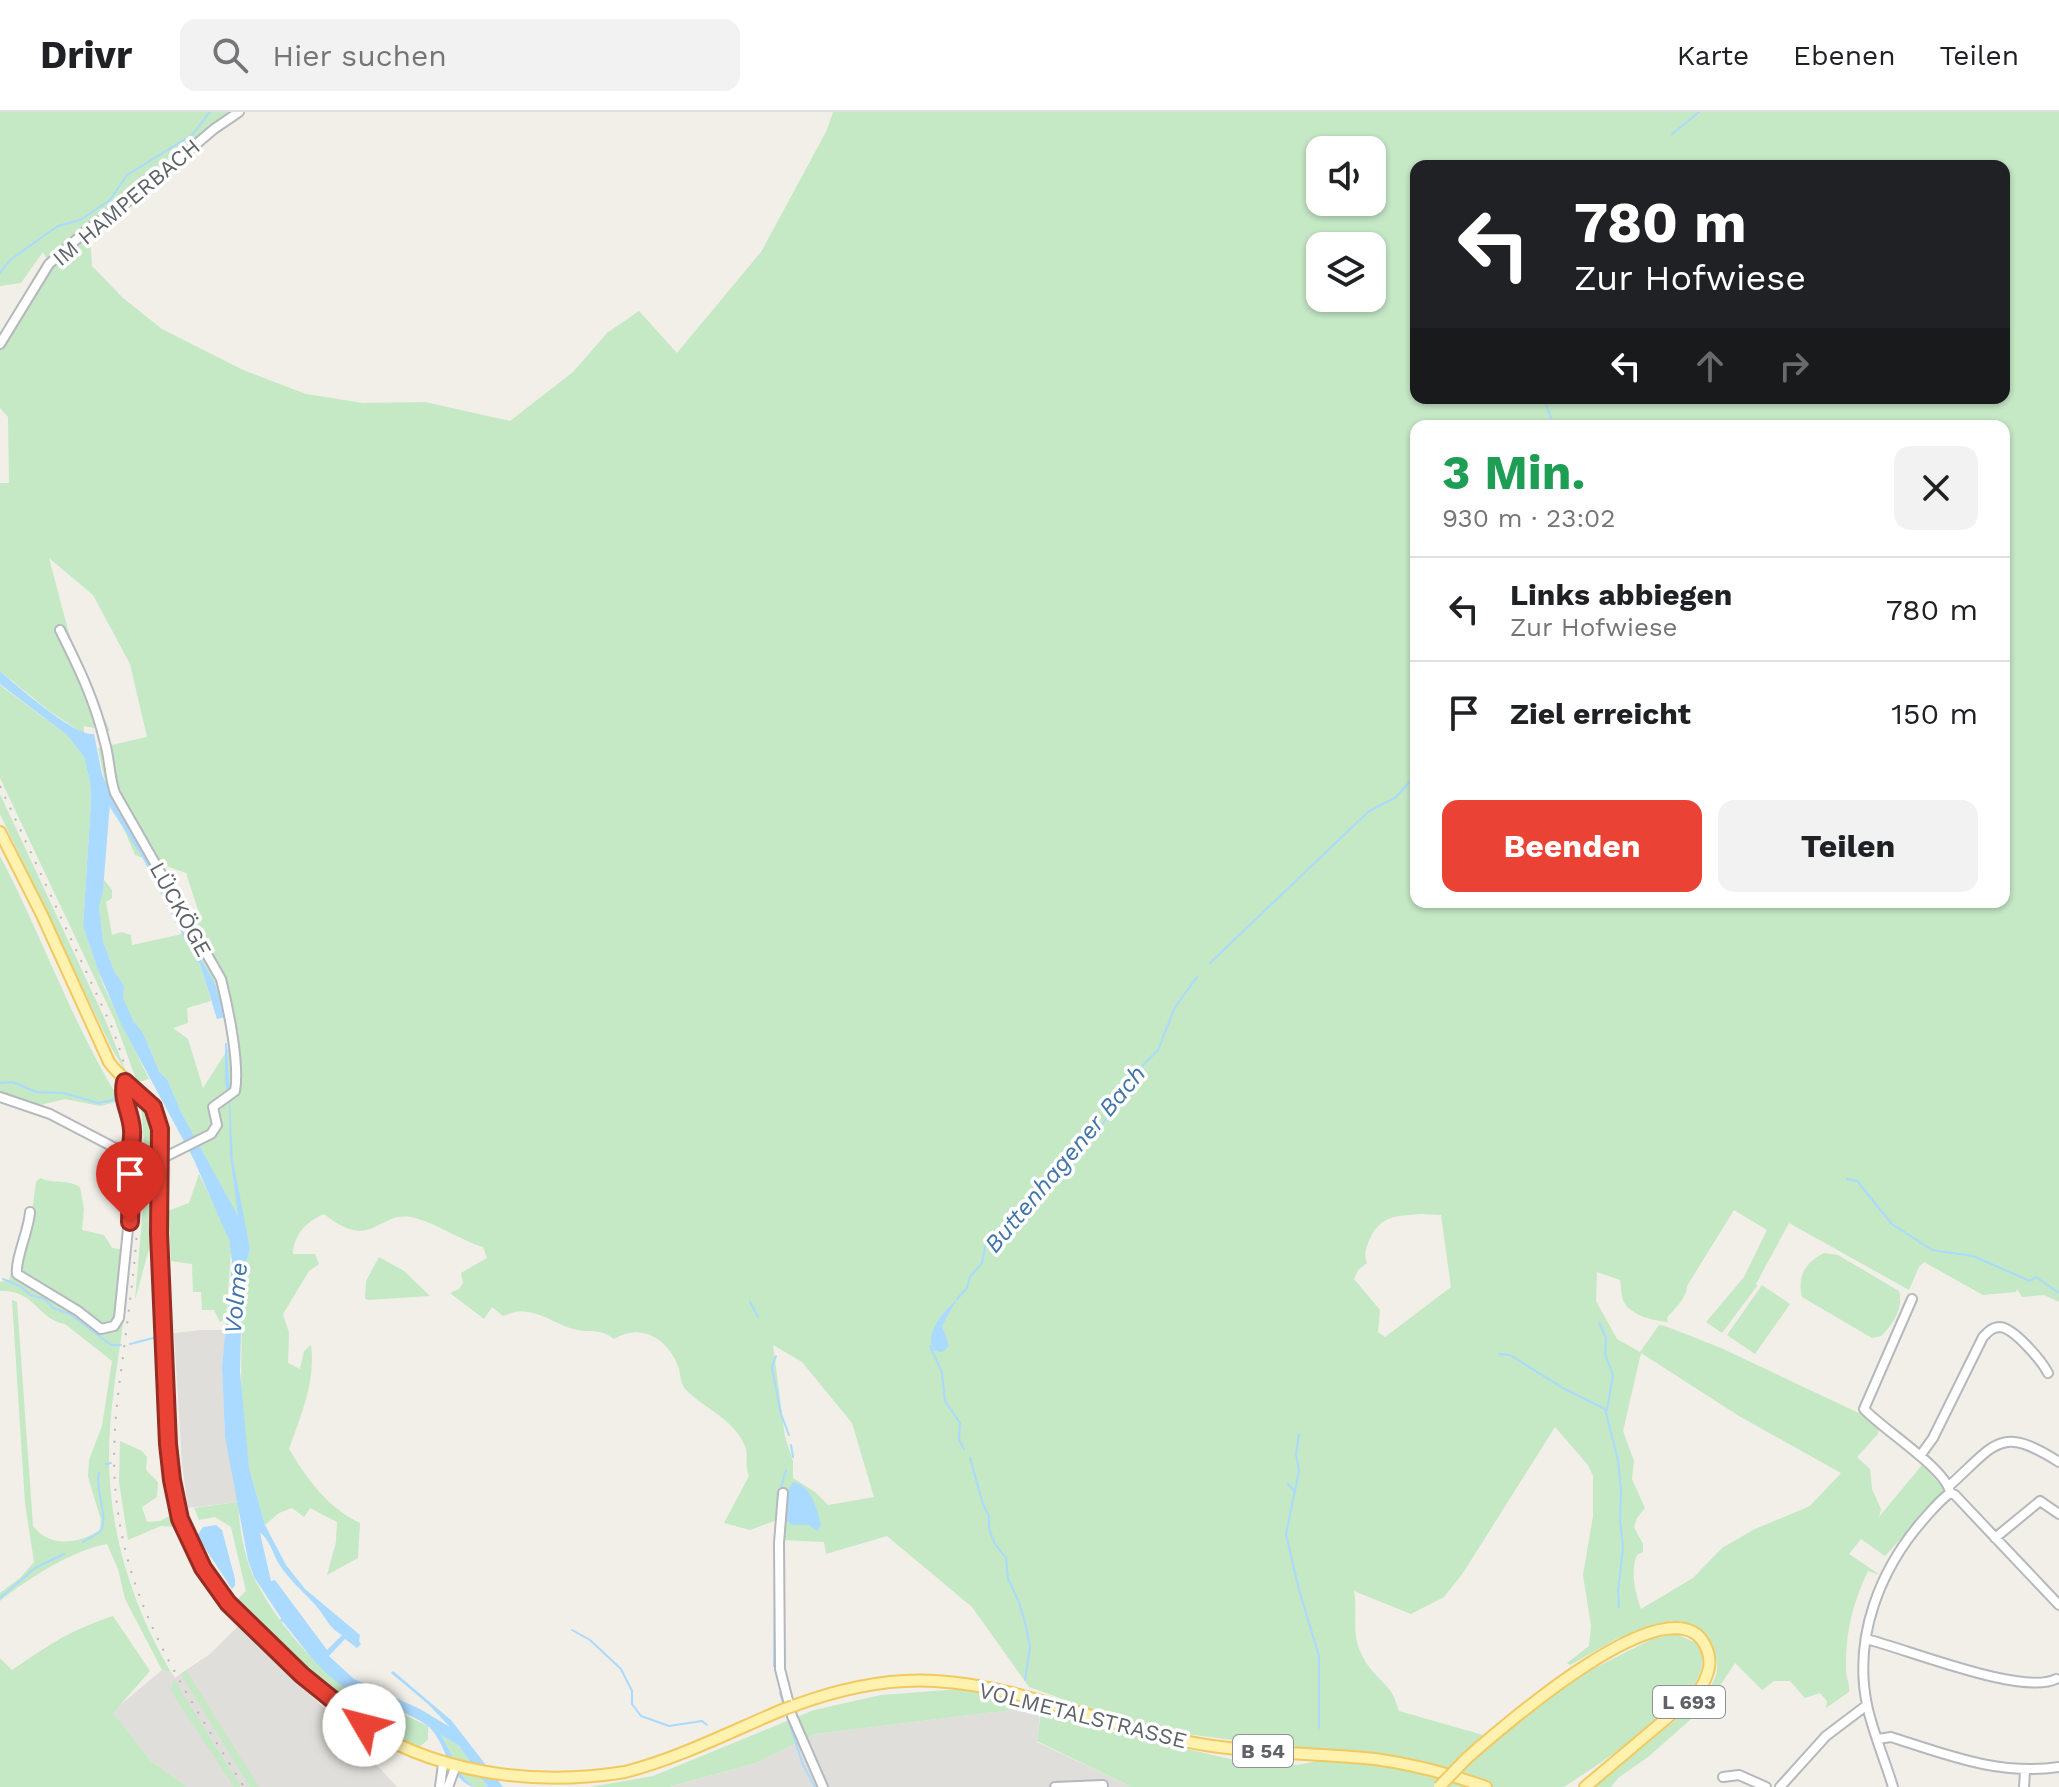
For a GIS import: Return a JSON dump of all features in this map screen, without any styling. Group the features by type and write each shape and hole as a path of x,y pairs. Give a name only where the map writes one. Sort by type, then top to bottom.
{"main road":[{"name":"B 54","path":"0,832 42,915 104,1053 125,1082 149,1102 156,1113 160,1129 159,1233 169,1456 175,1501 195,1553 228,1603 324,1695 364,1725 455,1768"},
{"name":"L 693","path":"1439,1787 1467,1758 1550,1688 1602,1656 1664,1628 1680,1628 1696,1634 1703,1640 1710,1657 1709,1668 1699,1691 1586,1786"},
{"name":"VOLMETALSTRASSE","path":"455,1768 500,1777 551,1781 619,1774 668,1759 787,1708 851,1688 889,1682 935,1681 978,1686 1183,1741 1233,1749 1377,1760 1417,1767 1486,1787"},
{"name":"L 693","path":"1576,1787 1601,1772"}],"street":[{"name":"IM HAMPERBACH","path":"0,344 49,264 86,231 134,197 214,129 239,112"},
{"name":"LÜCKÖGE","path":"60,630 89,686 115,793 221,979 228,1008 236,1071 233,1094 213,1107 217,1125 214,1130 161,1159"},
{"path":"30,1212 17,1274 78,1311 101,1329 114,1326 119,1318 128,1246 132,1125 123,1098 125,1082"},
{"path":"0,1097 50,1114 119,1150 129,1149"},
{"path":"1912,1299 1864,1409 1920,1456 2059,1605"},
{"path":"1920,1456 1933,1438 1983,1337 1993,1328 2002,1327 2012,1332 2048,1373"},
{"path":"1893,1787 1867,1705 1864,1664 1873,1605 1889,1567 1911,1534 1996,1445 2007,1441 2023,1442 2059,1462"},
{"path":"783,1493 779,1543 780,1669 792,1716 823,1787"},
{"path":"1995,1538 2040,1501 2059,1514"},
{"path":"1866,1639 2029,1683 2048,1683 2056,1679"},
{"path":"1780,1787 1826,1736 1867,1705"},
{"path":"1878,1739 1891,1737 1982,1765 2025,1771 2059,1767"},
{"path":"440,1787 443,1764"},
{"path":"448,1787 455,1768"},
{"path":"2024,1787 2025,1771"},
{"path":"1723,1777 1739,1775 1766,1787"},
{"path":"1055,1787 1103,1785"}],"shaded area":[{"path":"226,1330 222,1366 225,1436 238,1502 188,1508 182,1464 174,1333"},
{"path":"238,1626 331,1715 397,1787 188,1787 151,1761 112,1712 162,1670 171,1672 175,1678 210,1654"},
{"path":"1028,1708 1040,1712 1037,1742 1132,1787 670,1787 756,1763 815,1734"}],"green space":[{"path":"0,112 243,112 90,234 92,266 123,298 162,329 243,370 306,394 363,403 425,402 510,421 573,372 607,333 639,311 677,353 761,252 827,130 833,112 2059,112 2059,1302 2044,1295 2022,1297 2017,1289 2016,1292 1983,1295 1924,1262 1909,1290 1789,1223 1757,1286 1722,1333 1706,1322 1744,1277 1767,1230 1734,1210 1687,1286 1683,1299 1667,1318 1668,1322 1635,1313 1623,1300 1620,1280 1597,1272 1596,1301 1617,1339 1640,1352 1659,1325 1665,1326 1721,1348 1865,1416 1879,1429 1857,1457 1870,1469 1872,1489 1881,1509 1879,1517 1922,1465 1945,1490 1885,1556 1861,1539 1849,1554 1880,1575 1868,1571 1854,1606 1846,1656 1849,1692 1826,1708 1827,1701 1820,1693 1805,1698 1790,1681 1774,1681 1762,1690 1735,1663 1707,1705 1648,1757 1618,1778 1611,1787 1594,1787 1704,1697 1716,1675 1716,1656 1702,1631 1686,1622 1670,1621 1623,1639 1618,1638 1570,1665 1567,1663 1589,1646 1591,1626 1583,1575 1593,1516 1593,1476 1588,1465 1555,1427 1463,1573 1444,1597 1411,1614 1354,1591 1358,1645 1366,1663 1392,1693 1399,1711 1497,1739 1577,1677 1652,1639 1676,1634 1696,1643 1702,1654 1698,1678 1675,1706 1617,1752 1564,1787 1132,1787 1037,1741 1041,1709 1106,1730 1260,1766 1298,1765 1337,1757 1337,1754 1180,1733 1110,1716 1029,1687 972,1607 887,1536 826,1554 824,1542 782,1540 777,1520 750,1530 724,1523 749,1476 745,1446 727,1421 686,1390 668,1348 643,1333 624,1334 614,1339 600,1332 571,1328 525,1311 503,1316 492,1307 484,1319 450,1293 463,1283 461,1273 487,1258 483,1247 424,1221 403,1217 365,1230 354,1230 324,1214 302,1230 294,1247 293,1254 315,1254 319,1264 309,1271 283,1314 289,1333 288,1363 300,1369 304,1351 311,1345 312,1358 306,1398 289,1449 319,1492 348,1517 360,1523 358,1558 327,1575 336,1542 337,1522 310,1508 304,1517 292,1508 279,1513 265,1525 249,1468 241,1402 242,1280 250,1249 242,1215 238,1217 181,1112 167,1079 160,1073 143,1033 126,1007 123,986 103,941 99,907 104,880 112,890 112,898 106,902 112,935 122,932 131,935 132,945 187,933 201,919 186,873 135,855 106,787 98,748 147,737 130,664 93,595 49,558 72,645 110,731 84,726 84,734 0,671 0,483 9,483 8,417 0,408 0,350 35,297 50,265 43,252 21,283 0,286","holes":["197,953 214,981 226,1017 239,1032 203,1088 188,1039 173,1028 188,1023 187,1008 211,1001","1404,1215 1441,1215 1451,1287 1385,1337 1378,1332 1380,1310 1354,1279 1358,1270 1367,1263 1366,1248 1372,1234 1389,1219","773,1345 802,1362 852,1423 874,1497 828,1505 793,1478 793,1461 785,1437","1641,1353 1739,1416 1841,1473 1810,1506 1755,1529 1722,1548 1693,1578 1641,1609 1634,1575 1635,1561 1637,1555 1643,1552 1643,1544 1634,1527 1645,1508 1632,1479 1634,1461 1623,1431"]},
{"path":"0,685 67,735 84,757 91,802 83,926 104,987 149,1079 137,1082 115,1021 0,778"},
{"path":"0,794 107,1024 126,1072 112,1049 0,814"},
{"path":"0,856 87,1041 120,1101 100,1106 65,1099 36,1106 0,1095"},
{"path":"141,1101 153,1123 155,1169 151,1242 135,1300 146,1172"},
{"path":"199,1174 227,1232 231,1251 226,1318 220,1322 214,1310 202,1310 201,1292 193,1292 192,1264 171,1261 168,1211 189,1203"},
{"path":"40,1178 80,1187 84,1209 82,1230 104,1235 112,1248 126,1250 118,1316 123,1324 110,1424 113,1514 135,1595 171,1672 162,1670 125,1599 118,1569 107,1544 80,1552 51,1566 0,1601 0,1593 34,1562 25,1503 12,1300 17,1302 33,1526 48,1538 65,1542 100,1530 101,1520 88,1477 89,1460 102,1426 112,1361 29,1299 0,1291 0,1282 9,1280 12,1268 16,1272 36,1182"},
{"path":"1824,1253 1838,1255 1899,1291 1900,1303 1896,1315 1881,1336 1872,1338 1802,1297 1804,1271"},
{"path":"379,1257 404,1271 430,1296 365,1298 366,1281"},
{"path":"1762,1285 1790,1304 1755,1354 1727,1335"},
{"path":"120,1441 142,1451 147,1457 146,1470 158,1482 157,1497 142,1507 147,1522 160,1521 172,1515 174,1527 161,1526 128,1540 119,1482"},
{"path":"238,1502 243,1542 255,1580 301,1646 331,1674 363,1696 354,1708 282,1645 238,1599 246,1591 231,1527 215,1517 199,1520 194,1508"},
{"path":"113,1616 150,1671 113,1713 151,1761 188,1787 0,1787 0,1658 12,1670 71,1633"},
{"path":"186,1670 259,1787 250,1787 181,1674"},
{"path":"174,1678 241,1787 234,1787 171,1691"},
{"path":"961,1689 1028,1705 1028,1708 815,1734 756,1763 669,1787 590,1787 653,1776 814,1710 881,1695"},
{"path":"370,1699 428,1726 428,1740 418,1748 365,1717"},
{"path":"441,1735 459,1746 488,1787 474,1787 465,1779"}],"water":[{"name":"Volme","path":"0,671 60,719 85,733 94,734 102,774 113,801 110,803 99,907 103,941 114,971 124,986 123,998 134,1022 143,1033 160,1073 167,1079 181,1112 238,1216 225,1083 227,1043 233,1161 250,1249 242,1280 240,1372 249,1468 265,1525 286,1565 305,1589 360,1635 361,1644 357,1648 345,1639 329,1656 354,1679 420,1709 450,1727 391,1673 393,1671 451,1720 503,1787 488,1787 459,1746 441,1735 465,1779 474,1787 466,1783 454,1770 436,1736 425,1724 338,1683 280,1621 254,1577 248,1560 225,1437 222,1367 232,1261 229,1240 194,1160 122,1026 83,926 91,802 84,757 67,735 0,684","holes":["260,1533 283,1570 342,1635 327,1650 275,1580 271,1581"]},
{"path":"196,951 214,981 226,1017 217,1019"},
{"path":"957,1299 942,1326 949,1346 942,1352 933,1350 934,1329"},
{"path":"793,1482 805,1488 813,1499 821,1525 817,1531 809,1525 792,1525 783,1518 786,1494"},
{"path":"216,1525 222,1530 235,1579 232,1589 197,1536 203,1527"}],"waterway":[{"path":"0,273 10,260 58,226 80,220 110,200 127,175 192,135 210,112"},
{"path":"1672,134 1699,112"},
{"name":"Buttenhagener Bach","path":"1546,404 1552,420"},
{"name":"Buttenhagener Bach","path":"1210,963 1369,811 1395,798 1410,782"},
{"path":"107,796 145,855 199,959"},
{"name":"Buttenhagener Bach","path":"957,1299 982,1263 985,1247 1004,1227 1011,1227 1024,1217 1047,1186 1076,1158 1134,1084 1144,1064 1158,1050 1175,1007 1197,977"},
{"path":"0,1083 13,1082 36,1092 64,1093 98,1103 118,1099"},
{"path":"1847,1179 1857,1181 1892,1224 1932,1250 1973,1256 2030,1281 2036,1277 2059,1293"},
{"path":"3,1279 31,1295 45,1299 53,1308 70,1314 111,1345 121,1345"},
{"path":"750,1302 758,1317"},
{"path":"1599,1323 1606,1337 1605,1354 1613,1375 1607,1410"},
{"path":"130,1344 157,1337"},
{"name":"Buttenhagener Bach","path":"930,1346 942,1373 945,1401 960,1423 959,1440 964,1449"},
{"path":"1499,1354 1510,1355 1563,1388 1605,1409 1618,1460 1621,1490 1623,1548 1619,1607"},
{"path":"776,1356 772,1368 781,1414 789,1435"},
{"path":"1299,1434 1296,1454 1299,1471 1286,1534 1319,1656 1319,1728"},
{"path":"791,1445 793,1457"},
{"name":"Buttenhagener Bach","path":"970,1458 989,1516 989,1529 995,1544 1006,1558 1008,1579 1026,1626 1030,1647 1025,1680"},
{"path":"106,1464 111,1463"},
{"path":"780,1492 786,1470"},
{"path":"83,1542 103,1526 99,1473"},
{"path":"1288,1484 1295,1492"},
{"path":"777,1514 778,1506"},
{"path":"775,1558 776,1523"},
{"path":"0,1598 35,1568 64,1554"},
{"path":"774,1666 775,1572"},
{"path":"572,1630 590,1640 621,1669 632,1691 632,1704 641,1716 669,1726 702,1721 707,1725"},
{"path":"780,1693 783,1703"},
{"path":"786,1713 803,1765 815,1787"}],"railway":[{"path":"0,786 110,1023 133,1106 139,1188 114,1452 120,1527 130,1568 160,1643 244,1787"}],"route":[{"path":"130,1222 132,1157 129,1149 132,1125 123,1098 125,1082 153,1107 160,1129 159,1233 168,1444 180,1519 203,1568 228,1603 302,1675 364,1725"}]}
